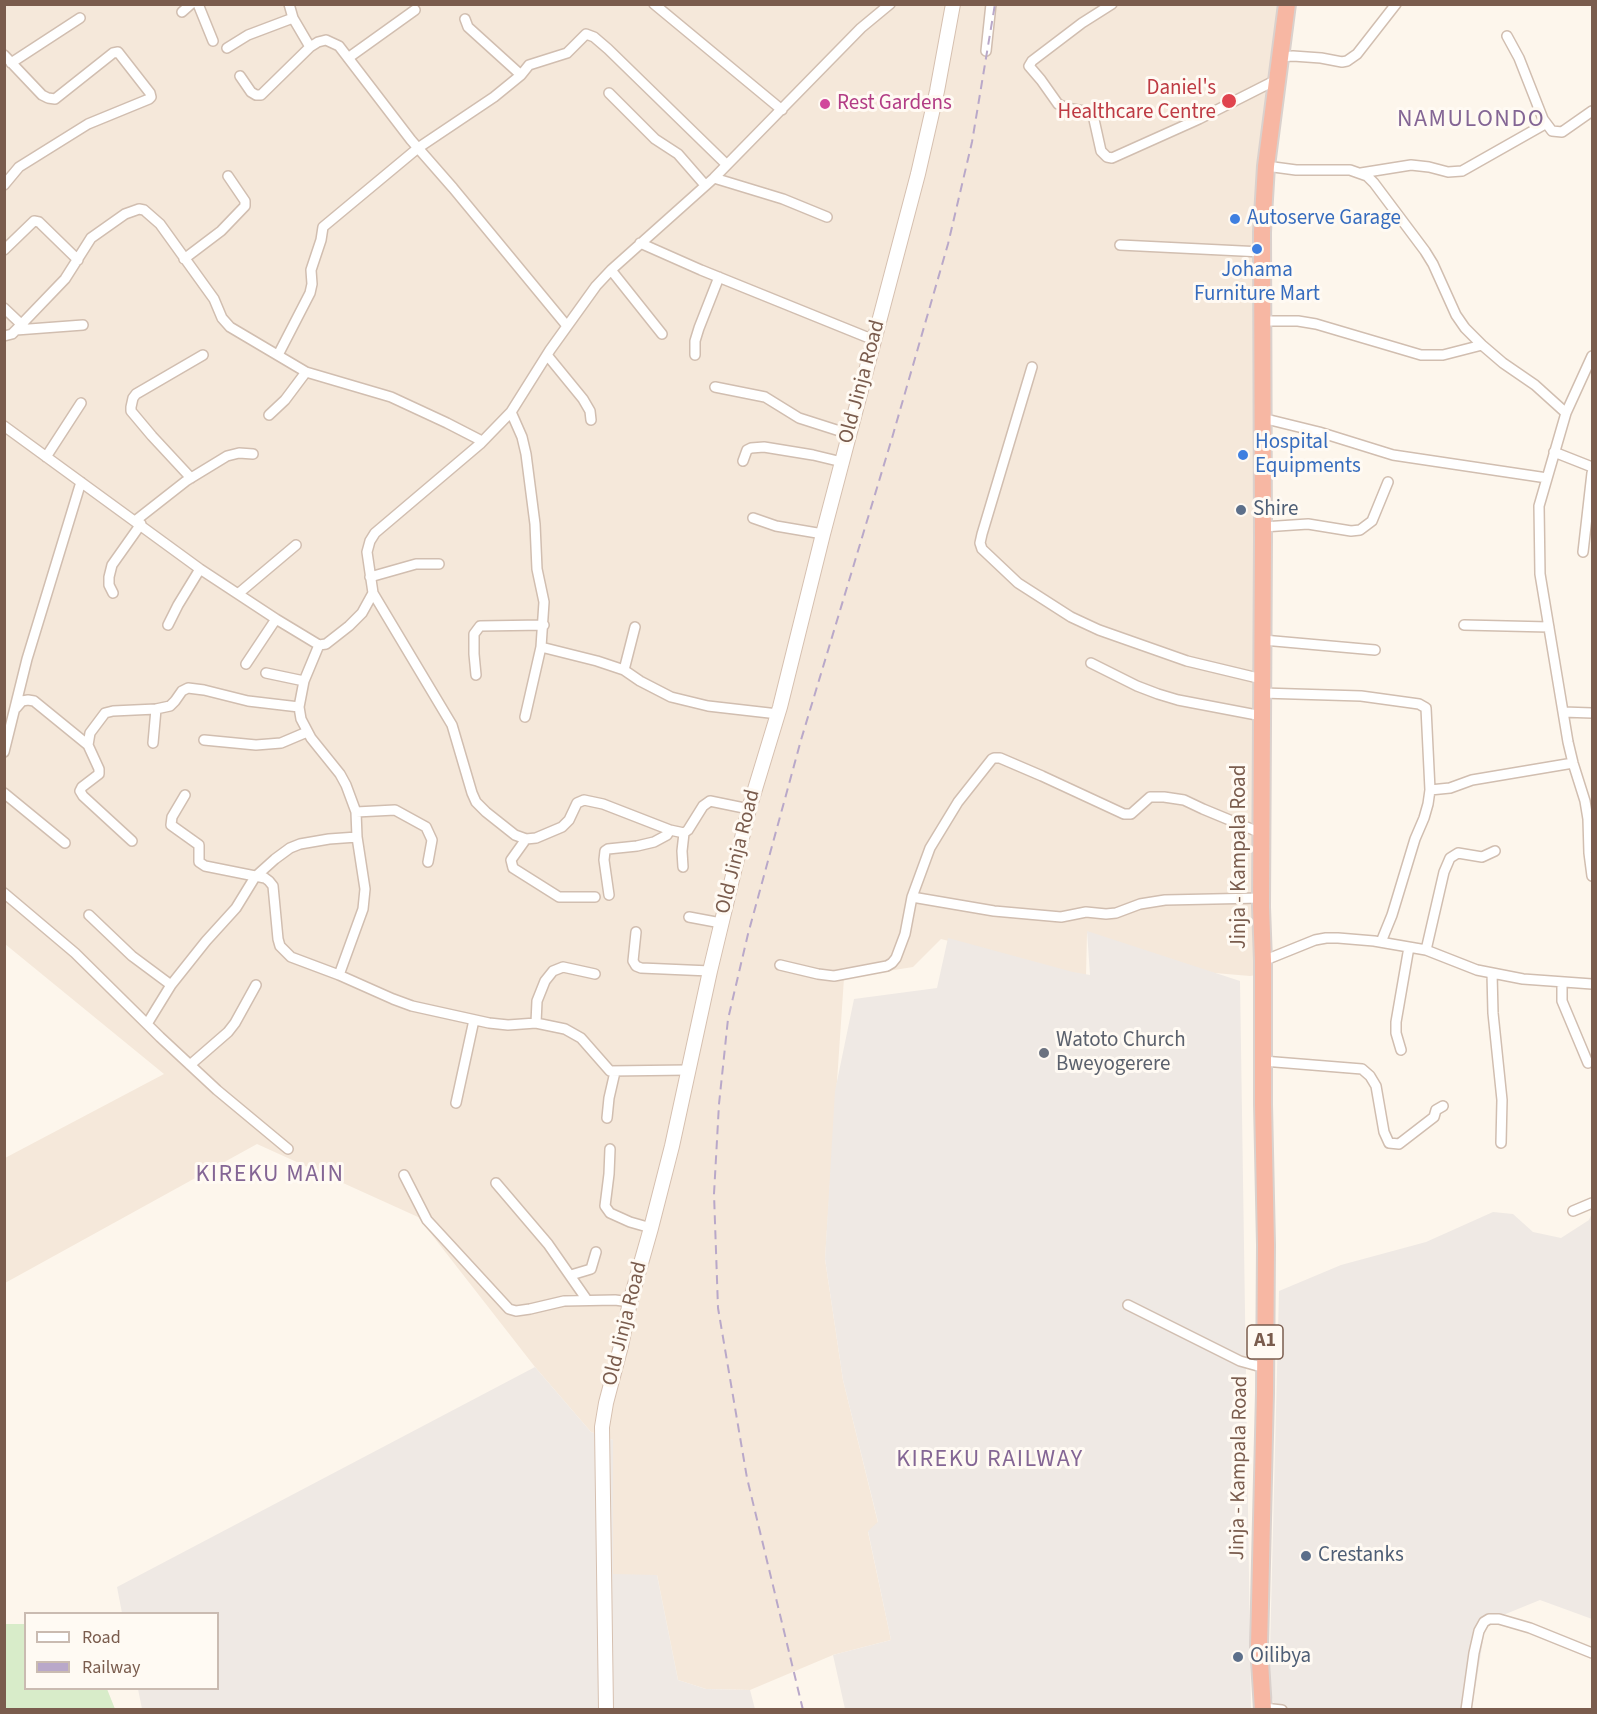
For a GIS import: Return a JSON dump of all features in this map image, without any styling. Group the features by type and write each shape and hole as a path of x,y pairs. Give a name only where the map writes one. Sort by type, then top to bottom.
{"highway":[{"name":"Jinja - Kampala Road","path":"1263,1709 1259,1646 1266,1245 1261,898 1262,252 1266,166 1287,4"}],"main road":[{"name":"Old Jinja Road","path":"606,1710 602,1427 606,1403 630,1302 651,1228 749,809 778,714 918,174 937,91 953,4"}],"street":[{"path":"182,12 191,4"},
{"path":"198,4 213,41"},
{"path":"289,4 293,18 310,46"},
{"path":"654,4 782,110"},
{"path":"684,833 670,830 590,800 577,803 567,824 536,838 526,839 515,835 486,812 476,802 472,793 452,725 373,593 367,552 375,533 447,474 511,412 596,285 714,178 861,28 890,4"},
{"path":"986,51 991,4"},
{"path":"1112,4 1082,23 1032,61 1029,66 1058,104 1093,115 1101,151 1107,158 1112,158 1199,119 1278,79"},
{"path":"1281,57 1347,61 1357,54 1396,4"},
{"path":"348,58 415,10"},
{"path":"4,185 20,167 88,124 151,97 118,52 112,52 55,99 42,95 8,59 80,18"},
{"path":"227,48 248,35 293,18"},
{"path":"465,19 468,27 521,75"},
{"path":"278,355 310,293 311,270 321,240 322,227 418,148 486,103 521,75 529,65 567,53 585,35 590,34 608,49 726,164"},
{"path":"1507,36 1519,58 1545,124 1554,132 1562,132 1593,111"},
{"path":"240,76 251,92 261,95 310,46 322,40 339,46 418,148 567,326"},
{"path":"609,93 655,139 678,154 705,185"},
{"path":"1360,173 1411,165 1448,172 1462,171 1545,124"},
{"path":"1266,166 1296,170 1337,169 1367,176 1425,251 1456,315 1465,328 1503,363 1535,385 1566,413"},
{"path":"184,259 220,231 245,207 245,201 228,176"},
{"path":"714,178 783,199 827,217"},
{"path":"4,336 12,334 66,279 87,243 95,234 125,214 139,209 144,210 160,224 214,299 226,324 306,372 391,397 483,441"},
{"path":"4,250 34,221 39,222 78,260"},
{"path":"640,243 719,278 874,340"},
{"path":"1120,245 1262,252"},
{"path":"611,270 663,334"},
{"path":"694,355 699,328 719,278"},
{"path":"4,308 19,327"},
{"path":"1262,321 1284,320 1316,324 1421,356 1443,355 1482,345"},
{"path":"19,327 84,325"},
{"path":"191,477 152,436 130,407 136,394 203,355"},
{"path":"547,355 583,399 590,411 591,420"},
{"path":"1593,356 1566,413 1539,506 1540,574 1573,763 1585,801 1591,837 1590,867 1593,876"},
{"path":"1032,367 980,543 982,549 1018,582 1071,617 1099,630 1262,686 1409,702 1426,708 1430,790 1424,818 1414,838 1392,915 1381,942"},
{"path":"269,415 285,400 306,372"},
{"path":"715,387 765,397 799,418 849,434"},
{"path":"46,457 81,404"},
{"path":"511,412 522,437 526,454 535,524 537,569 544,594 541,647 525,717"},
{"path":"1262,418 1319,432 1393,455 1547,478"},
{"path":"4,426 200,569 239,593 276,620 319,645 326,644 350,626 362,613 373,593"},
{"path":"743,461 747,450 764,447 813,454 842,462"},
{"path":"1554,452 1593,467"},
{"path":"113,593 109,585 112,565 138,522 191,477 232,454 253,454"},
{"path":"1583,552 1593,472"},
{"path":"4,752 38,620 81,482"},
{"path":"1263,526 1308,524 1351,531 1360,530 1372,521 1388,482"},
{"path":"753,518 776,526 823,534"},
{"path":"239,593 296,545"},
{"path":"370,577 416,564 439,564"},
{"path":"168,625 200,569"},
{"path":"246,664 276,620"},
{"path":"476,675 474,634 480,626 544,625"},
{"path":"1464,625 1549,627"},
{"path":"624,670 635,627"},
{"path":"1263,640 1375,650"},
{"path":"319,645 304,681 299,707 301,719 307,732 346,784 356,812 357,837 365,889 365,900 339,975"},
{"path":"541,647 624,670 671,697 708,706 778,714"},
{"path":"1091,663 1158,694 1262,716"},
{"path":"266,673 304,681"},
{"path":"88,745 90,733 105,713 170,706 182,691 188,688 248,701 299,707"},
{"path":"16,708 22,701 34,701 88,745 99,774 80,791 132,841"},
{"path":"153,743 156,709"},
{"path":"1563,712 1593,713"},
{"path":"204,740 256,745 281,743 307,732"},
{"path":"780,965 834,976 887,966 896,958 905,934 912,897 934,840 958,802 994,758 1000,758 1034,772 1124,814 1131,814 1150,797 1164,796 1184,800 1261,833"},
{"path":"1430,790 1450,788 1472,780 1573,763"},
{"path":"4,793 65,843"},
{"path":"185,795 172,817 171,825 199,845 199,862 205,866 265,878 273,886 278,939 280,946 291,957 412,1006 508,1025 536,1023 555,1026 573,1033 610,1071 688,1070"},
{"path":"682,867 684,833 703,806 710,801 749,809"},
{"path":"356,812 395,810 426,828 432,840 428,862"},
{"path":"609,895 604,860 605,851 654,842 667,835 670,830"},
{"path":"147,1024 171,985 236,908 255,877 282,852 300,844 357,837"},
{"path":"526,839 512,860 513,868 559,897 596,897"},
{"path":"1426,950 1444,872 1450,858 1458,853 1482,857 1495,851"},
{"path":"4,893 75,954 190,1065 288,1149"},
{"path":"912,897 994,911 1060,917 1086,912 1116,913 1140,904 1165,900 1261,898"},
{"path":"89,915 132,956 171,985"},
{"path":"689,917 721,923"},
{"path":"636,932 633,961 636,966 710,971"},
{"path":"1263,961 1315,940 1326,938 1381,942 1426,950 1477,970 1522,979 1593,984"},
{"path":"1401,1050 1396,1033 1396,1022 1409,947"},
{"path":"536,1023 537,1001 545,981 553,971 563,967 595,974"},
{"path":"1492,973 1493,1013 1502,1100 1502,1143"},
{"path":"1562,982 1565,1008 1588,1063"},
{"path":"190,1065 228,1032 256,985"},
{"path":"456,1103 474,1020"},
{"path":"1263,1061 1362,1069 1376,1086 1384,1132 1389,1143 1399,1144 1434,1117 1436,1110 1443,1106"},
{"path":"607,1118 615,1072"},
{"path":"610,1149 605,1206 610,1213 651,1228"},
{"path":"404,1175 427,1220 509,1309 516,1311 564,1301 630,1302"},
{"path":"496,1183 548,1244 586,1300"},
{"path":"1573,1211 1593,1203"},
{"path":"571,1275 591,1269 596,1252"},
{"path":"1128,1305 1232,1357 1265,1368"},
{"path":"1466,1710 1479,1631 1484,1622 1489,1619 1499,1619 1530,1628 1593,1653"},
{"path":"1263,1709 1282,1710"}],"shaded area":[{"path":"5,5 1287,5 1266,166 1263,974 1250,976 1191,971 1087,933 1086,976 941,939 913,967 844,978 825,1259 843,1380 878,1523 868,1532 891,1640 833,1655 750,1690 706,1689 678,1680 657,1575 613,1575 613,1440 591,1432 535,1367 418,1217 257,1144 5,1283 5,1158 164,1074 5,944"},
{"path":"1087,931 1240,981 1251,1709 845,1709 833,1655 891,1640 868,1531 878,1522 843,1380 825,1259 835,1091 854,999 937,988 948,938 1090,975"},
{"path":"1493,1212 1513,1214 1533,1232 1561,1238 1589,1220 1592,1213 1592,1619 1540,1600 1486,1622 1472,1709 1276,1709 1269,1690 1279,1291 1341,1265 1426,1242"},
{"path":"535,1367 591,1432 613,1440 613,1574 657,1575 678,1680 706,1689 750,1690 755,1709 142,1709 138,1690 219,1690 219,1612 122,1612 117,1587"}],"green space":[{"path":"5,1624 24,1624 24,1690 107,1690 115,1709 5,1709"}],"railway":[{"path":"803,1710 747,1478 718,1308 714,1194 719,1104 728,1019 748,934 801,740 948,244 972,142 995,4"}],"place":[{"name":"Daniel's Healthcare Centre","path":"1229,101"},
{"name":"Rest Gardens","path":"825,104"},
{"name":"Autoserve Garage","path":"1235,219"},
{"name":"Johama Furniture Mart","path":"1257,249"},
{"name":"Hospital Equipments","path":"1243,455"},
{"name":"Shire","path":"1241,510"},
{"name":"Watoto Church Bweyogerere","path":"1044,1053"},
{"name":"Crestanks","path":"1306,1556"},
{"name":"Oilibya","path":"1238,1657"}],"district":[{"name":"NAMULONDO","path":"1471,121"},
{"name":"KIREKU MAIN","path":"270,1176"},
{"name":"KIREKU RAILWAY","path":"990,1461"}]}
